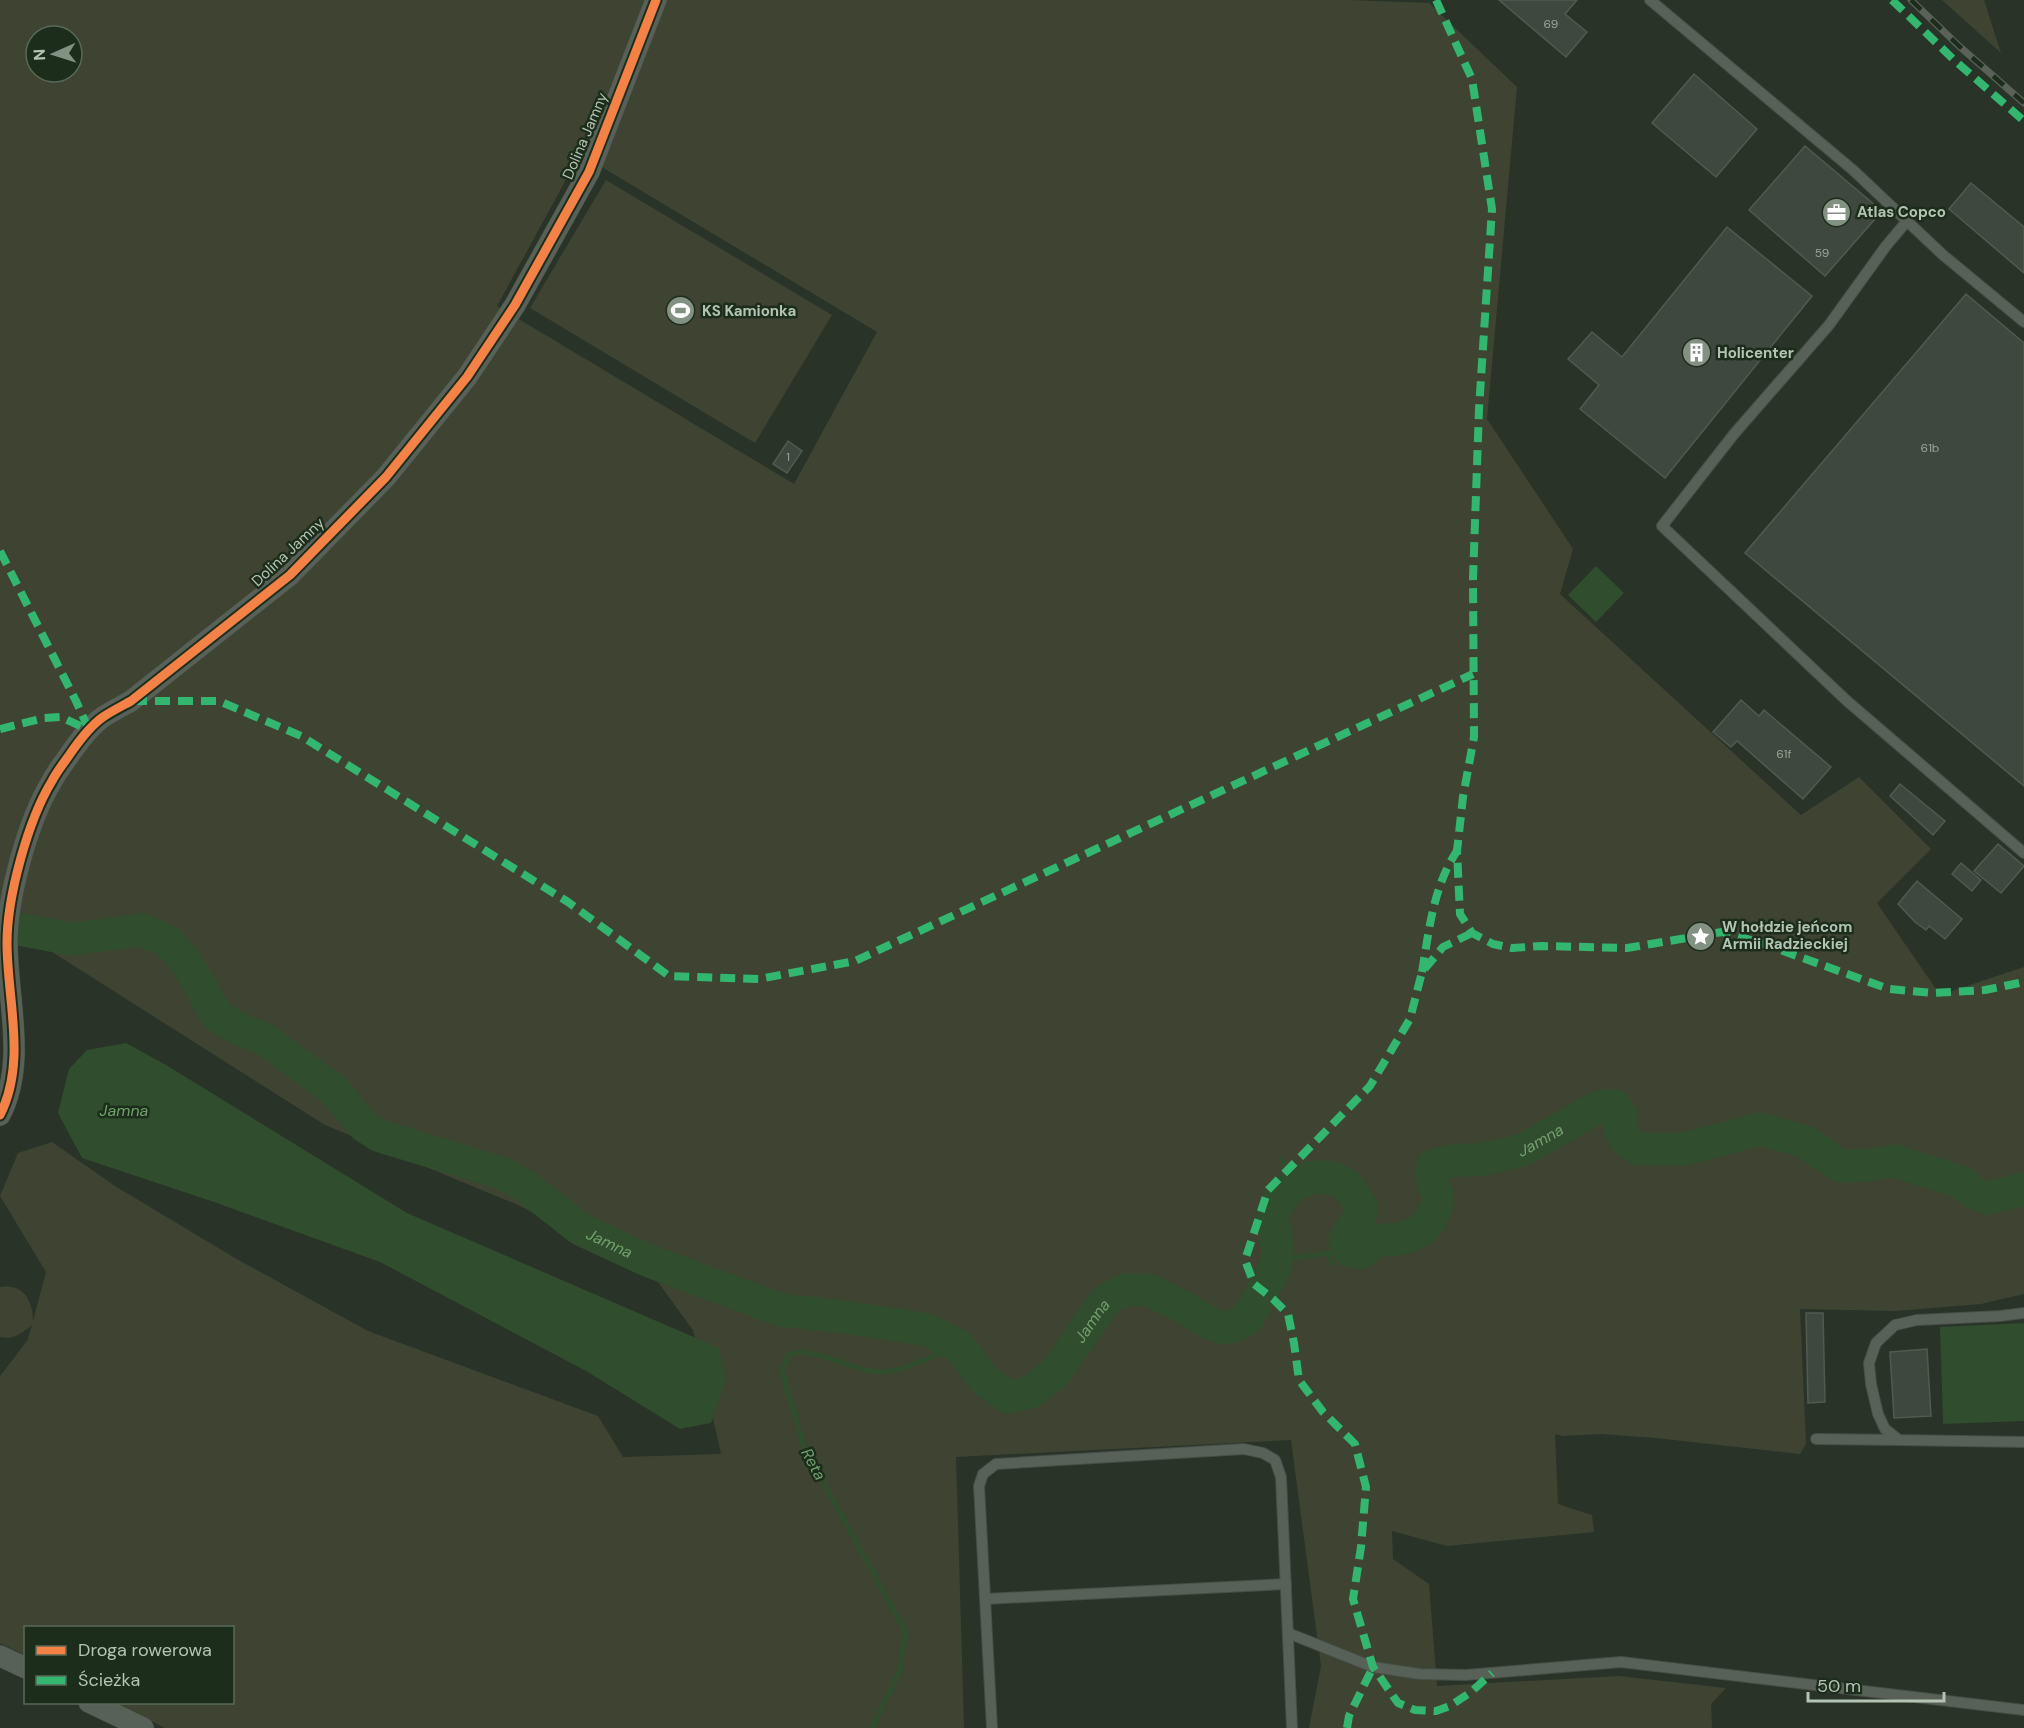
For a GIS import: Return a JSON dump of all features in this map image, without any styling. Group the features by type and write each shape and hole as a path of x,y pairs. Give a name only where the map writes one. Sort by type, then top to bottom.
{"street":[{"name":"Dolina Jamny","path":"0,1115 12,1070 13,1010 7,943 11,902 26,838 51,782 80,739 102,717 131,701 290,576 386,477 467,377 515,305 588,172 656,0"},
{"path":"0,1656 24,1667"},
{"path":"93,1704 143,1728"}],"lane":[{"path":"1650,0 1852,170 1943,255 2024,322"},
{"path":"1907,221 1886,246 1829,325 1734,434 1662,526 1846,700 2024,853"},
{"path":"1899,1440 1885,1429 1878,1414 1869,1363 1876,1343 1895,1325 1917,1320 2024,1313"},
{"path":"1816,1439 2024,1442"},
{"path":"992,1728 979,1486 983,1474 996,1464 1244,1449 1263,1453 1275,1460 1281,1477 1292,1728"},
{"path":"985,1599 1286,1584"},
{"path":"1288,1633 1374,1668 1420,1674 1466,1675 1621,1662 2024,1710"}],"shaded area":[{"path":"0,0 1348,0 1429,3 1517,87 1487,419 1573,549 1560,594 1801,815 1859,777 1931,849 1877,903 1940,995 2024,967 2024,1294 1981,1304 1895,1311 1800,1309 1806,1444 1800,1454 1656,1438 1601,1434 1563,1436 1555,1434 1558,1504 1592,1515 1594,1532 1447,1546 1392,1531 1393,1559 1429,1584 1437,1686 1619,1676 1726,1688 1711,1704 1712,1728 1309,1728 1321,1666 1291,1440 956,1457 964,1728 165,1728 118,1704 234,1704 234,1626 24,1626 24,1655 0,1643 0,1376 27,1341 32,1325 14,1337 0,1337 0,1287 8,1286 21,1290 29,1300 33,1321 46,1272 0,1196 18,1153 52,1142 115,1186 235,1258 368,1331 598,1416 623,1457 721,1454 693,1330 652,1274 518,1205 325,1125 0,919","holes":["580,154 877,332 794,484 497,306"]},
{"path":"1942,0 1984,0 2001,53"},
{"name":"KS Kamionka","path":"606,180 832,315 755,443 530,308"}],"water":[{"path":"1596,566 1624,593 1596,622 1568,595"},
{"name":"Jamna","path":"126,1043 166,1065 407,1213 719,1348 726,1379 711,1423 680,1429 586,1371 380,1262 214,1202 82,1158 58,1113 69,1069 87,1050"},
{"path":"2024,1323 2024,1421 1943,1424 1940,1327"}],"building":[{"path":"1499,0 1577,0 1565,14 1587,32 1566,57"},
{"path":"1694,74 1757,129 1716,177 1652,123"},
{"path":"1805,146 1882,211 1825,276 1749,210"},
{"path":"1971,183 2024,227 2024,273 1949,209"},
{"name":"Holicenter","path":"1727,227 1812,296 1665,478 1580,409 1599,385 1568,359 1592,332 1622,357"},
{"path":"1966,294 2024,343 2024,786 1745,553"},
{"path":"788,441 802,451 787,473 773,464"},
{"path":"1741,700 1759,716 1764,710 1831,767 1803,799 1737,741 1731,747 1713,732"},
{"path":"1900,784 1945,821 1933,835 1890,796"},
{"path":"1998,844 2024,866 2001,893 1974,871"},
{"path":"1961,863 1981,880 1972,891 1952,874"},
{"path":"1917,881 1962,919 1945,939 1929,926 1926,930 1915,922 1898,904"},
{"path":"1806,1313 1823,1313 1825,1402 1808,1403"},
{"path":"1927,1349 1931,1416 1894,1418 1890,1352"}],"waterway":[{"name":"Jamna","path":"18,929 72,939 143,930 167,941 186,961 217,1016 241,1030 264,1039 333,1089 364,1126 380,1136 505,1174 528,1188 580,1229 649,1261 781,1310 928,1330 959,1346 985,1380 1008,1397 1031,1392 1057,1371 1098,1311 1109,1298 1125,1290 1148,1290 1211,1324 1225,1328 1237,1325 1248,1318 1275,1268 1278,1251 1273,1217 1279,1200 1295,1185 1313,1177 1333,1178 1347,1185 1362,1207 1360,1217 1345,1239 1351,1251 1362,1252 1376,1240 1403,1238 1411,1235 1419,1231 1431,1219 1438,1202 1433,1165 1451,1161 1485,1159 1523,1150 1594,1109 1605,1106 1615,1106 1622,1117 1620,1128 1626,1140 1639,1149 1685,1149 1761,1129 1806,1142 1840,1166 1895,1161 1961,1182 1974,1193 1988,1198 2024,1189"},
{"path":"1282,1159 1295,1185"},
{"path":"1277,1259 1351,1251"},
{"path":"1329,1253 1332,1263"},
{"name":"Reta","path":"872,1728 900,1670 905,1631 804,1447 782,1371 788,1355 798,1353 809,1353 860,1368 883,1372 911,1365 959,1346"}],"railway":[{"path":"1911,0 2024,103"}],"marked path":[{"path":"1436,0 1472,79 1492,209 1479,409 1473,579 1474,737 1463,797 1457,851 1460,914 1472,933 1493,944 1512,948 1542,946 1627,948 1722,932 1758,942 1889,989 1933,993 1985,990 2024,982"},
{"path":"1892,0 1953,59 2024,121"},
{"path":"0,551 89,730"},
{"path":"132,701 219,701 301,736 568,902 669,976 759,979 855,961 1473,674"},
{"path":"0,729 44,718 61,717 89,730"},
{"path":"1422,972 1437,894 1457,851"},
{"path":"1472,933 1443,947 1422,972 1410,1019 1370,1086 1268,1190 1245,1260 1254,1284 1288,1314 1299,1380 1323,1412 1355,1444 1366,1487 1361,1547 1353,1599 1373,1667 1398,1703 1415,1710 1436,1711 1450,1706 1471,1692 1492,1673"},
{"path":"1347,1728 1349,1716 1373,1667"}],"cycle path":[{"path":"0,1115 8,1095 14,1052 7,943 11,904 27,837 43,797 54,777 81,739 98,721 131,701 290,575 386,477 467,377 515,305 589,172 656,0"}],"place":[{"name":"Atlas Copco","path":"1836,212"},
{"name":"KS Kamionka","path":"681,311"},
{"name":"Holicenter","path":"1696,353"},
{"name":"W hołdzie jeńcom Armii Radzieckiej","path":"1701,936"}]}
